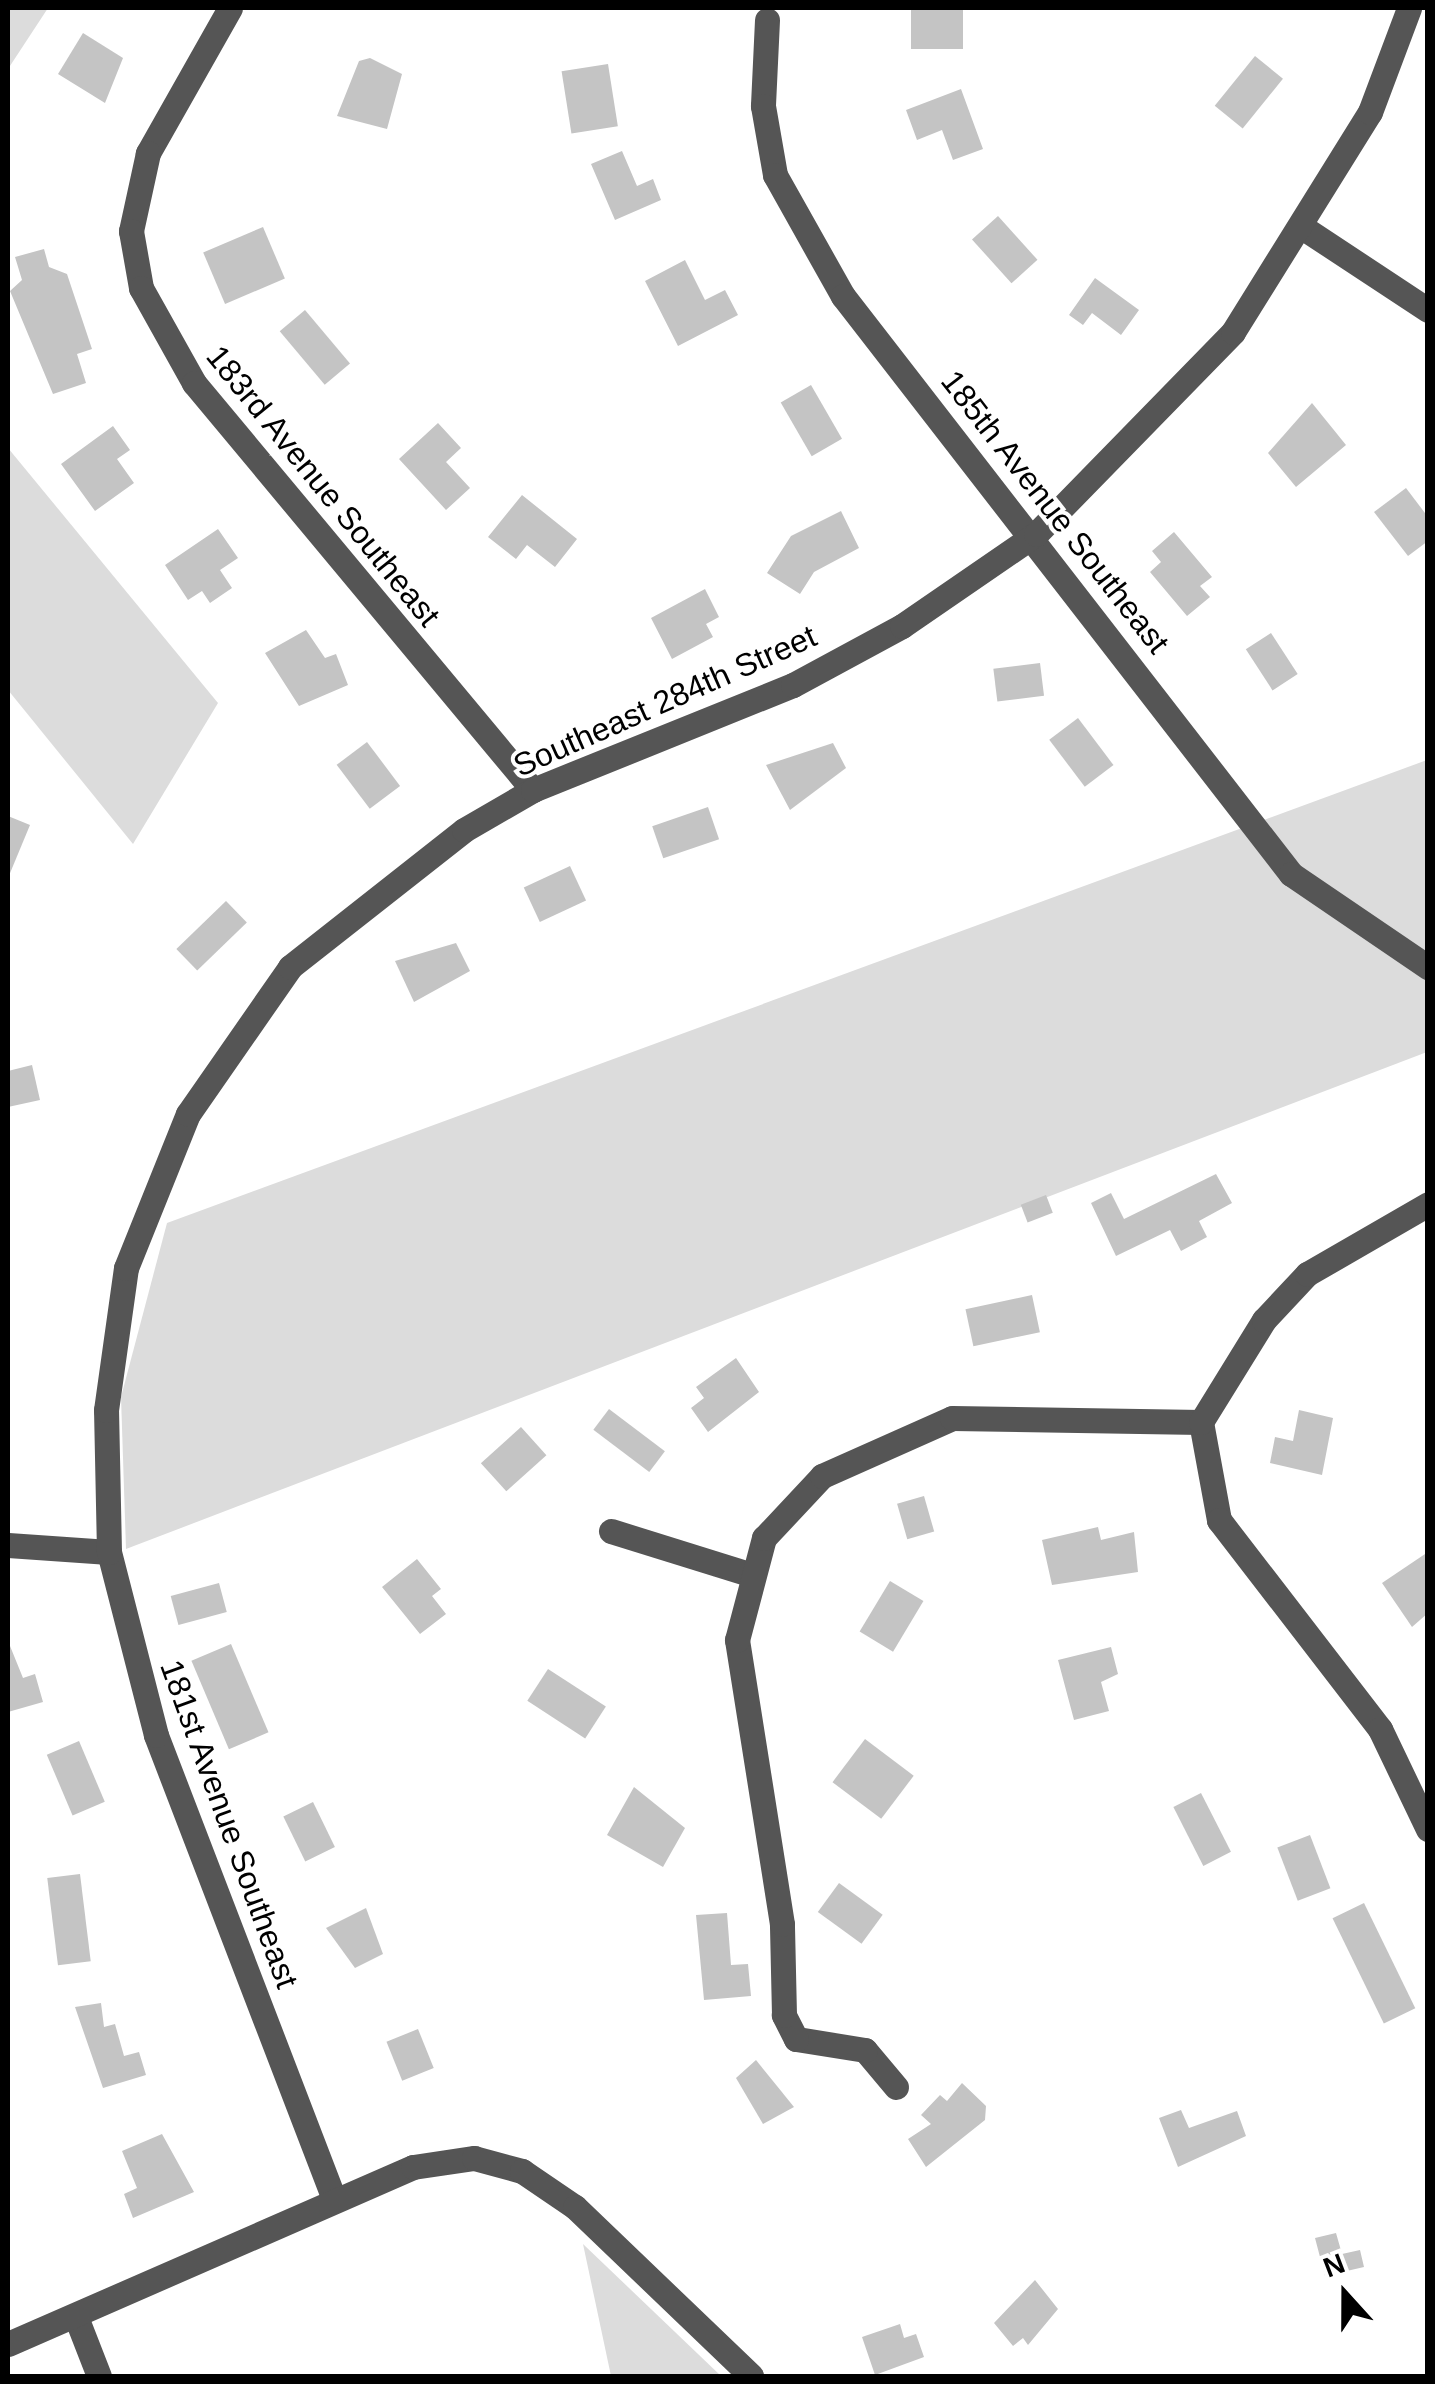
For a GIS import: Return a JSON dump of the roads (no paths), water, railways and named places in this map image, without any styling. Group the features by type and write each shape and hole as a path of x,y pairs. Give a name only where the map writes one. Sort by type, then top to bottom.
{"street":[{"name":"183rd Avenue Southeast","path":"230,8 172,102 136,190 133,256 162,336 534,790"},
{"name":"Southeast 284th Street","path":"290,967 355,907 534,790 793,685 916,617 1036,534 1233,332 1302,228 1370,112 1409,8"},
{"name":"185th Avenue Southeast","path":"767,20 762,106 790,208 843,296 1036,534 1291,874 1428,967"},
{"path":"1302,228 1428,310"},
{"name":"181st Avenue Southeast","path":"290,967 188,1114 126,1268 106,1410 109,1552 156,1735 334,2199"},
{"path":"1428,1204 1308,1274 1264,1320 1201,1422 1219,1520 1380,1729 1428,1829"},
{"path":"896,2087 865,2050 796,2039 784,2015 782,1924 737,1640 749,1574 790,1504 908,1430 952,1418 1201,1422"},
{"path":"611,1531 749,1574"},
{"path":"8,1544 109,1552"},
{"path":"8,2344 334,2199 448,2158 522,2171 575,2208 750,2376"},
{"path":"76,2316 98,2376"}]}
